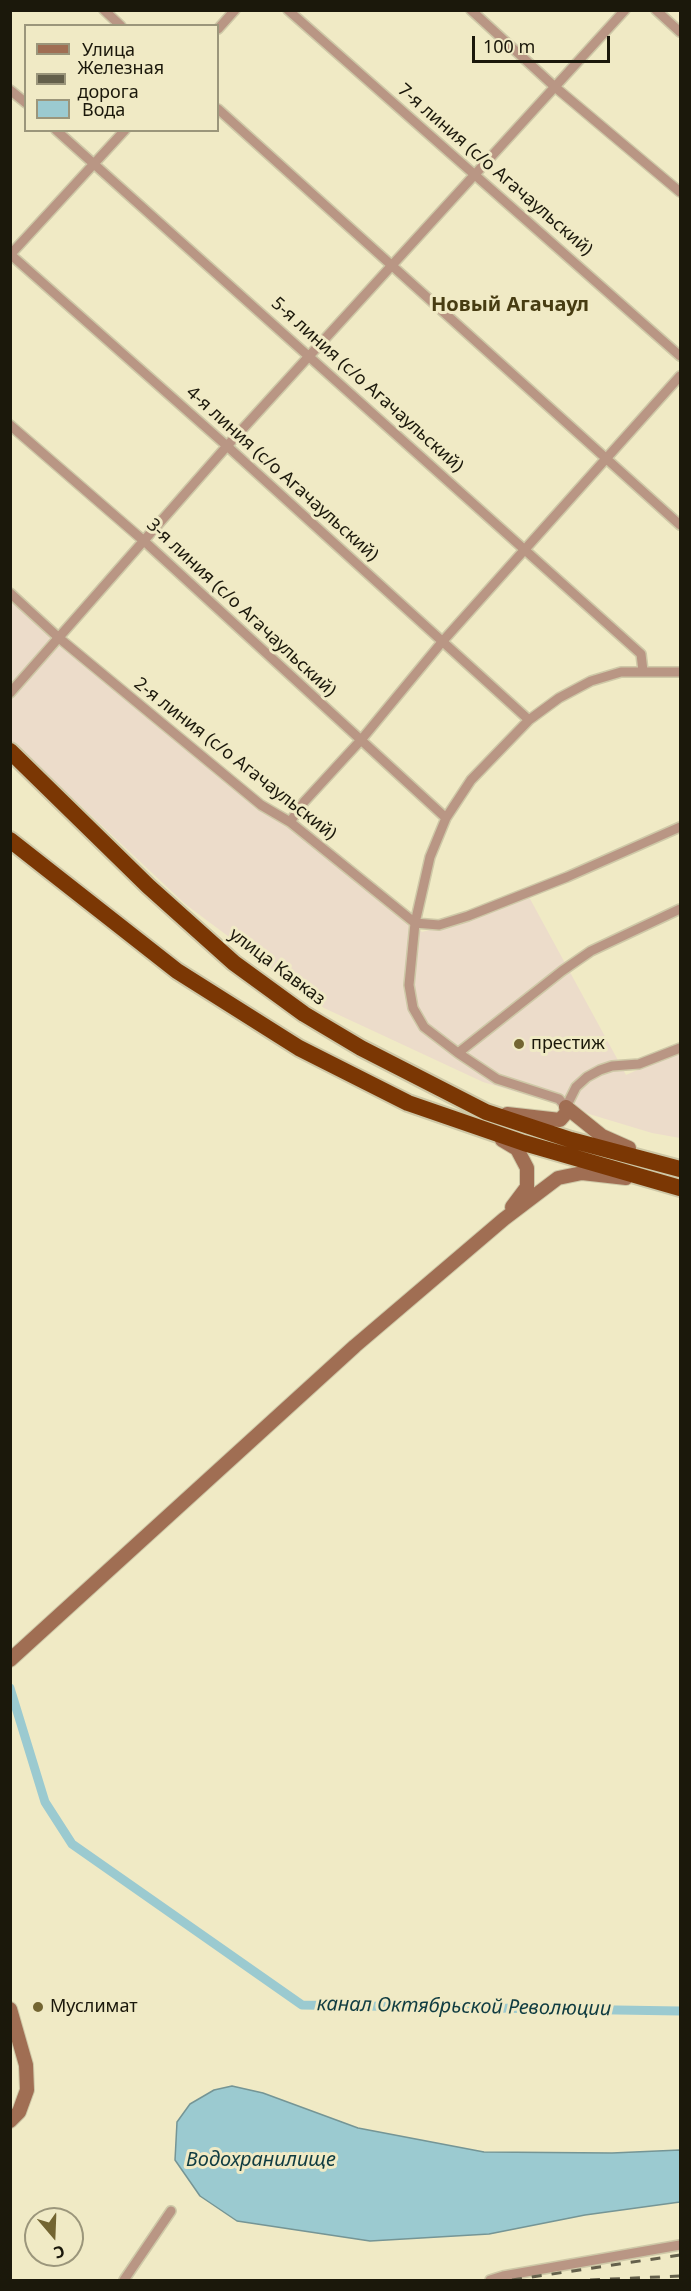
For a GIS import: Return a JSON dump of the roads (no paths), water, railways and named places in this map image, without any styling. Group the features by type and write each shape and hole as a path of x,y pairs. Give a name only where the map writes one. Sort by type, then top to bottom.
{"highway":[{"name":"улица Кавказ","path":"10,751 148,886 234,963 304,1014 483,1119 681,1168"},
{"path":"10,762 88,826"},
{"path":"10,833 42,865"},
{"path":"10,840 177,971 299,1048 408,1103 483,1119 657,1183 681,1188"}],"main road":[{"path":"483,1119 560,1120 567,1112 566,1107"},
{"path":"566,1107 614,1143 681,1168"},
{"path":"483,1119 517,1149 527,1168 527,1187 504,1219"},
{"path":"10,1659 311,1385 504,1219 558,1178 582,1173 657,1183"},
{"path":"10,2121 19,2112 27,2090 27,2065 11,2015"}],"street":[{"path":"104,10 120,24"},
{"path":"219,28 235,10"},
{"name":"7-я линия (с/о Агачаульский)","path":"288,10 681,356"},
{"path":"471,10 555,87 681,192"},
{"path":"10,693 228,446 625,10"},
{"path":"656,10 681,32"},
{"path":"10,90 24,101"},
{"path":"219,110 681,525"},
{"name":"5-я линия (с/о Агачаульский)","path":"58,132 310,355 641,654 643,671"},
{"path":"11,254 123,132"},
{"name":"4-я линия (с/о Агачаульский)","path":"11,254 228,446 530,720"},
{"path":"290,822 304,802 361,740 442,642 681,376"},
{"name":"3-я линия (с/о Агачаульский)","path":"10,425 144,541 446,818"},
{"name":"2-я линия (с/о Агачаульский)","path":"10,593 58,638 261,805 290,822 415,923"},
{"path":"681,672 621,672 591,681 559,698 530,720 471,780 446,818 430,857 415,923 409,985 413,1008 424,1027 497,1079 559,1099 566,1107 576,1087 587,1077 612,1066 639,1064 654,1060 681,1048"},
{"path":"415,923 439,925 468,916 567,878 681,827"},
{"path":"458,1053 591,951 681,909"},
{"path":"124,2280 171,2211"},
{"path":"490,2280 681,2245"}],"water":[{"name":"Водохранилище","path":"232,2086 263,2093 358,2128 484,2152 612,2153 680,2150 680,2202 585,2215 489,2234 370,2241 237,2221 200,2196 175,2160 177,2122 190,2104 214,2090"}],"waterway":[{"name":"канал Октябрьской Революции","path":"10,1688 45,1802 72,1844 302,2005 680,2011"}],"railway":[{"path":"512,2280 680,2255"},
{"path":"590,2280 680,2276"}],"place":[{"name":"престиж","path":"519,1044"},
{"name":"Муслимат","path":"38,2007"}],"district":[{"name":"Новый Агачаул","path":"510,305"}]}
